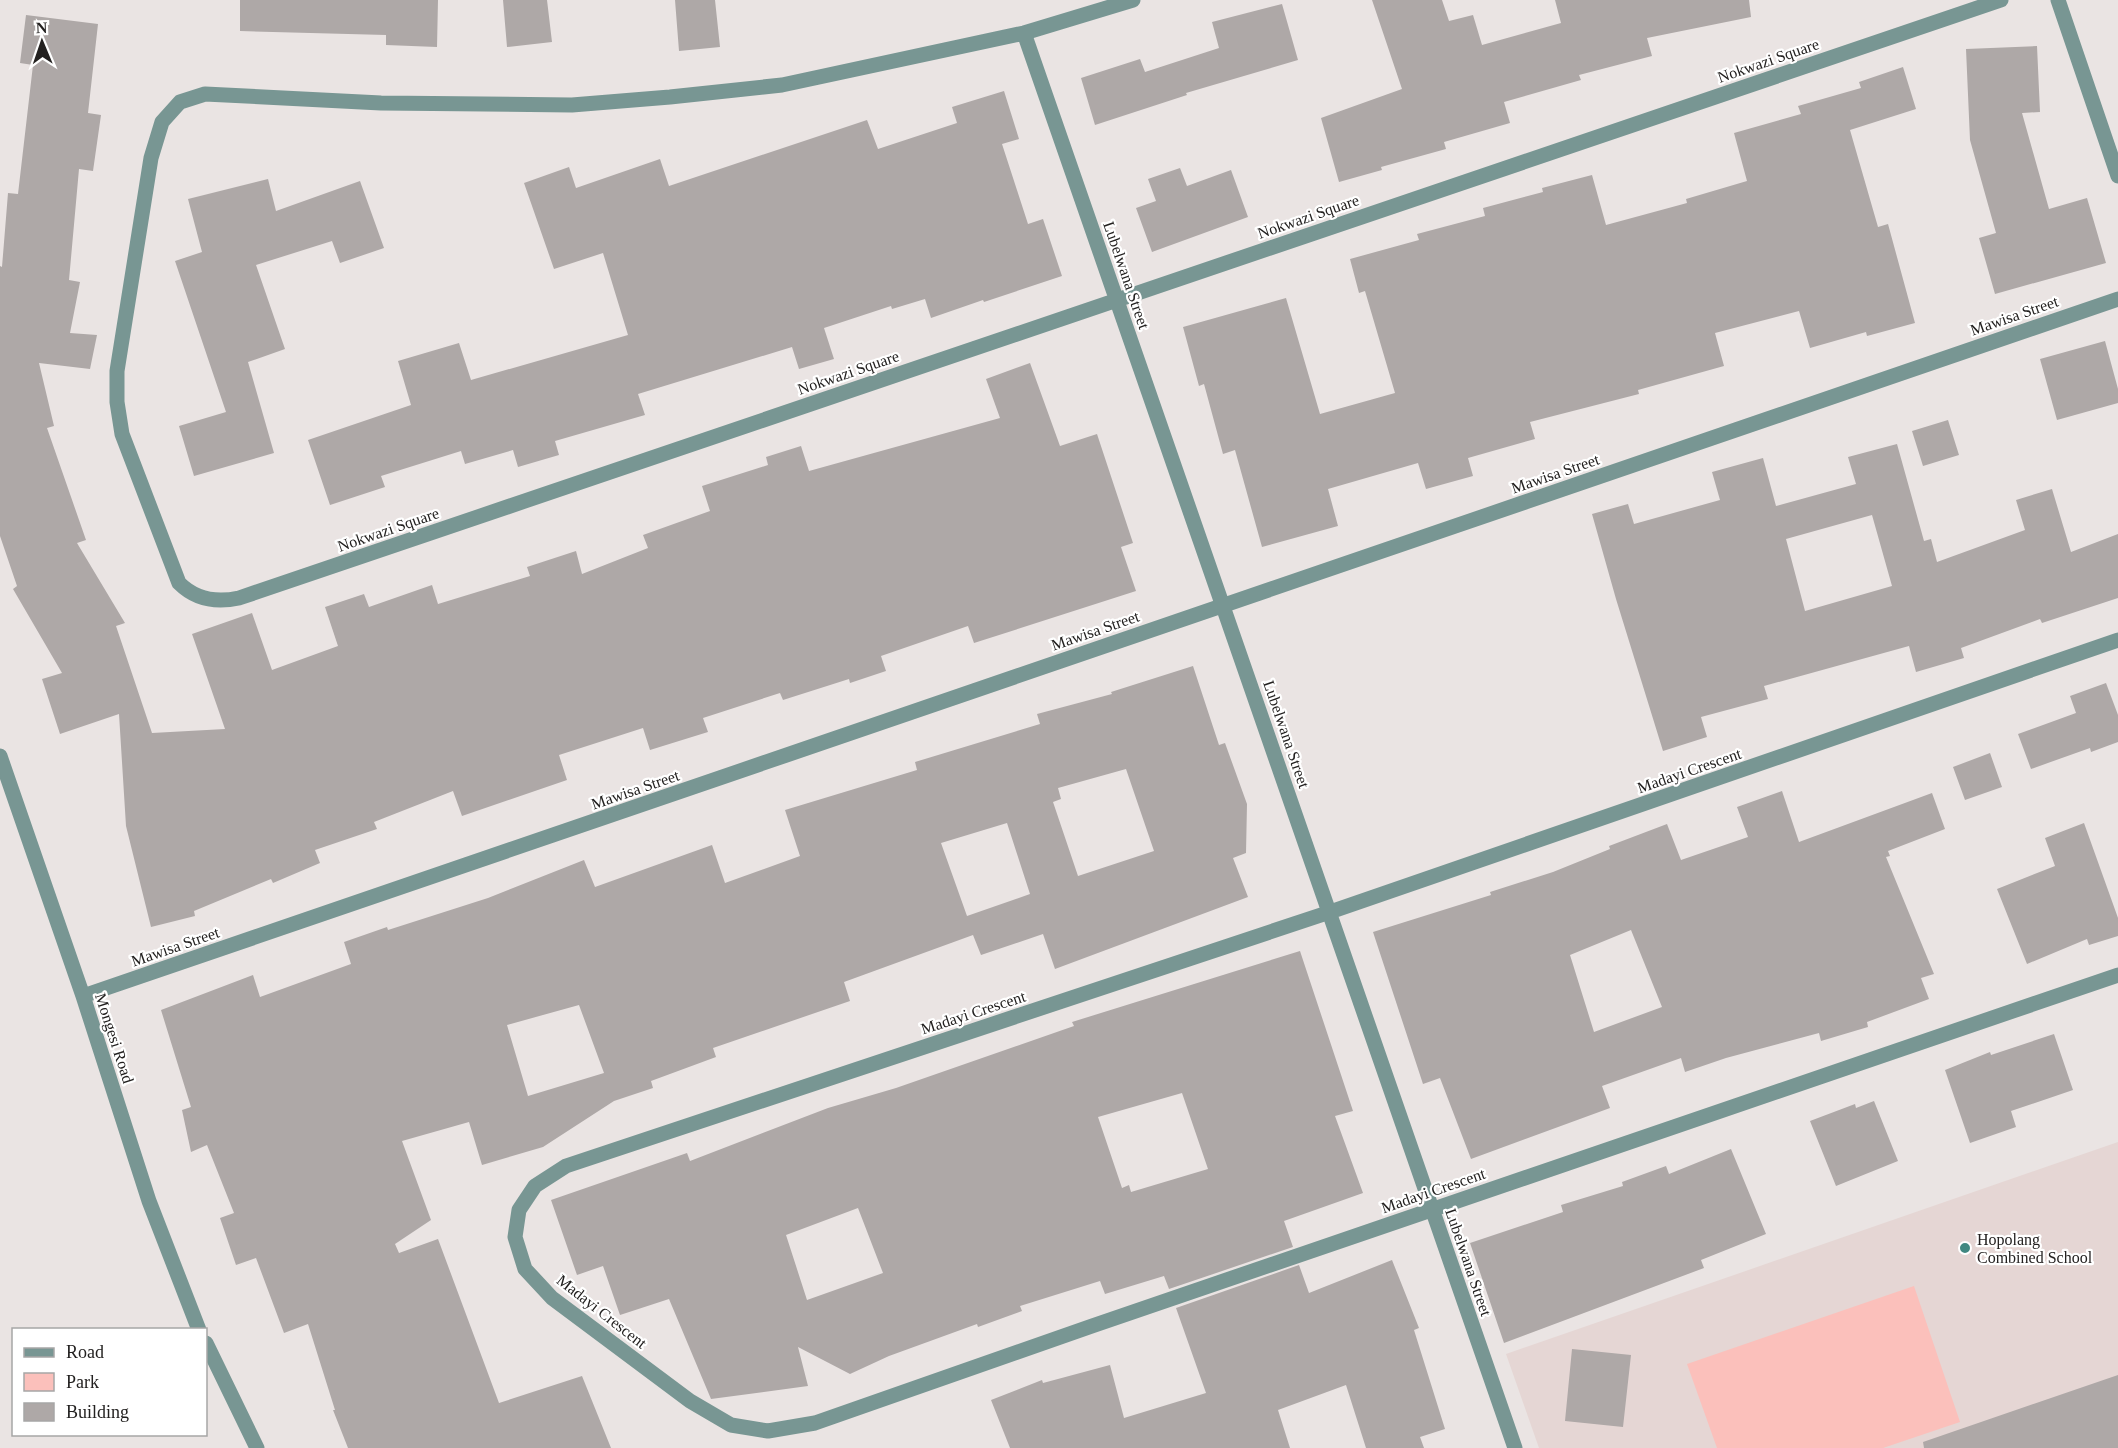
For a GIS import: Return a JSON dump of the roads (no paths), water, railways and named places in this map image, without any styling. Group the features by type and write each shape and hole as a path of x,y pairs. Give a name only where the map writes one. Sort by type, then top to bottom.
{"street":[{"name":"Nokwazi Square","path":"1133,0 1024,33 782,85 572,105 381,103 205,94 180,102 162,122 151,158 117,370 117,402 122,434 179,583 199,598 223,602 239,598 2001,0"},
{"path":"2058,0 2118,176"},
{"name":"Lubelwana Street","path":"1024,33 1515,1448"},
{"name":"Mawisa Street","path":"83,996 2118,299"},
{"name":"Madayi Crescent","path":"2118,640 1330,912 566,1166 535,1186 519,1210 515,1237 525,1269 552,1298 690,1401 731,1425 768,1431 815,1423 2118,975"},
{"name":"Mongesi Road","path":"0,756 83,996 148,1201 199,1328"},
{"path":"207,1345 257,1448"}],"place":[{"name":"Hopolang Combined School","path":"1965,1248"}]}
